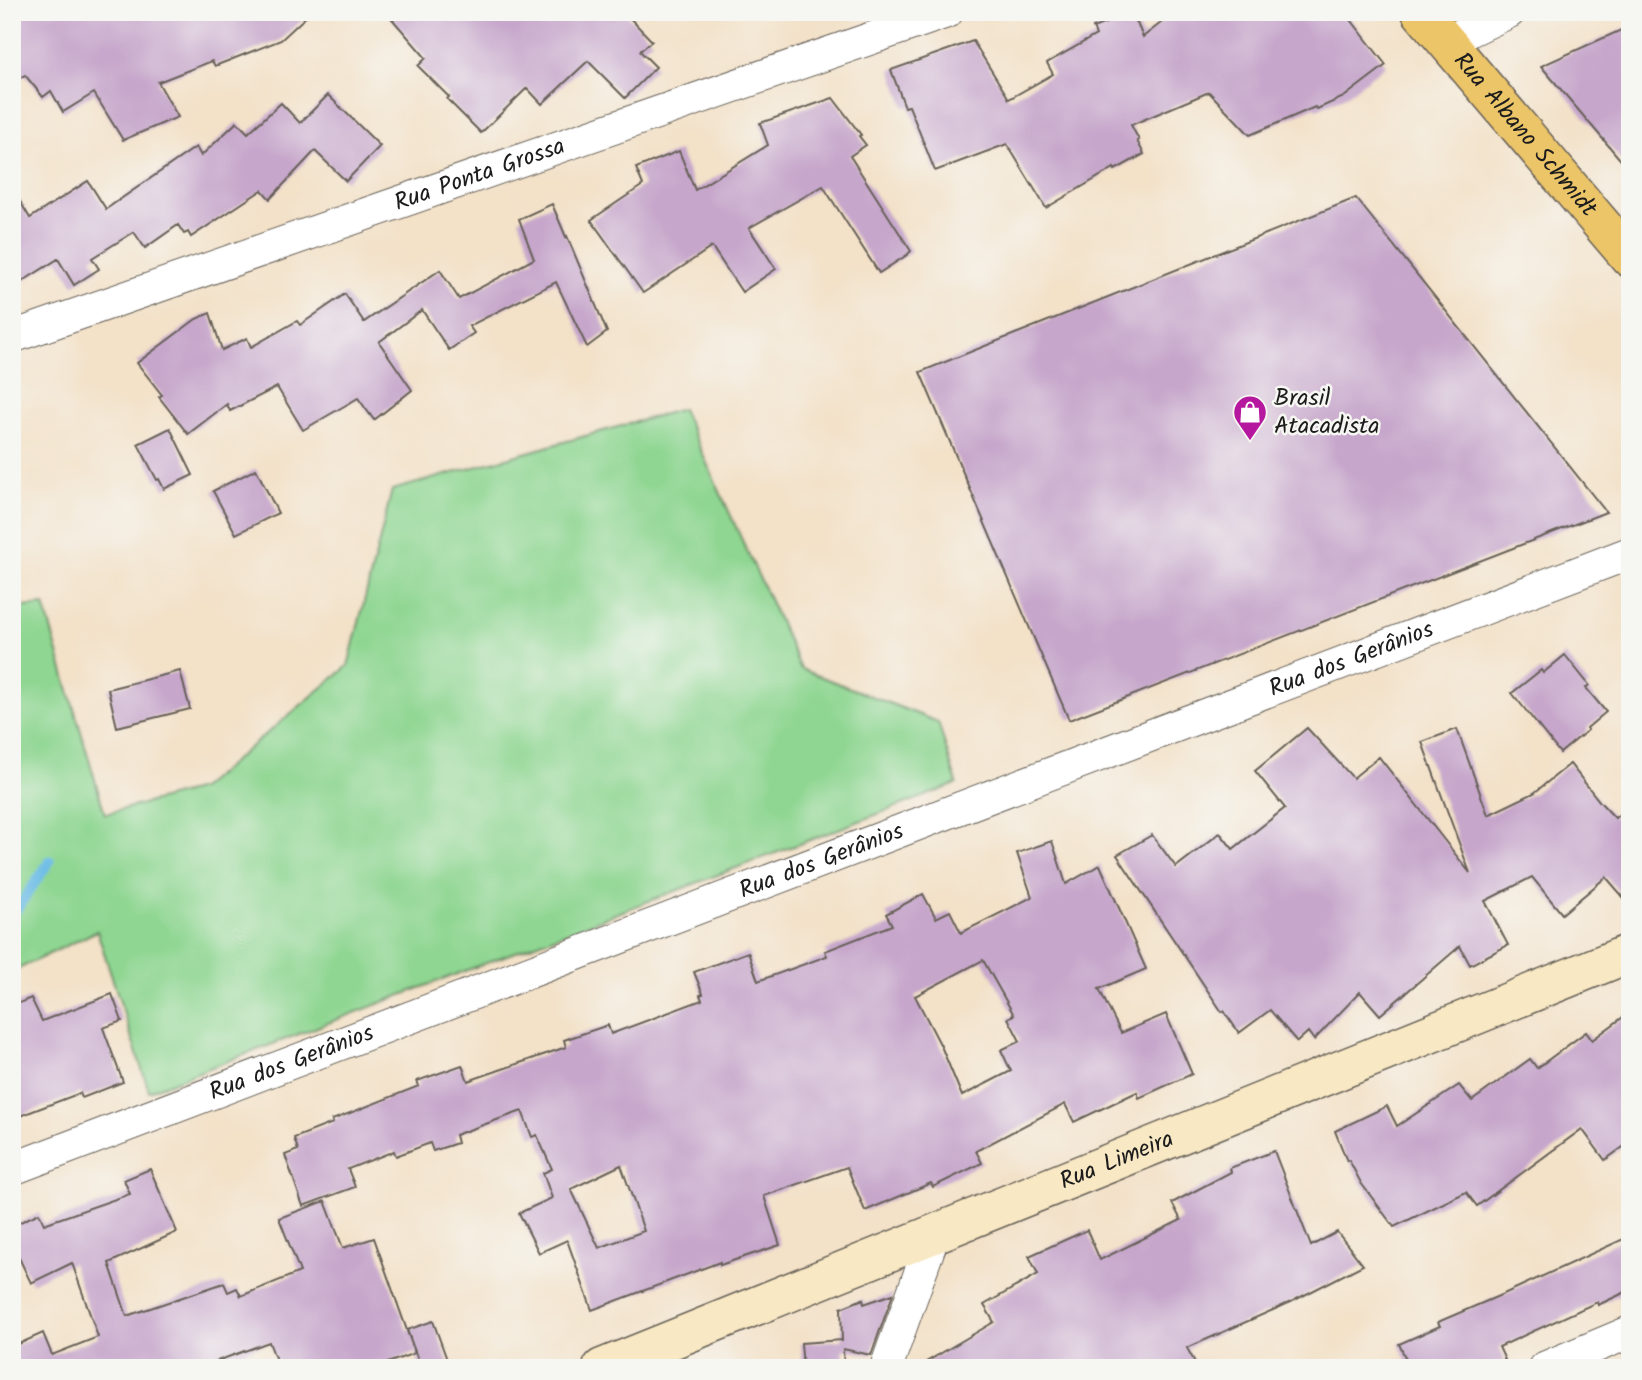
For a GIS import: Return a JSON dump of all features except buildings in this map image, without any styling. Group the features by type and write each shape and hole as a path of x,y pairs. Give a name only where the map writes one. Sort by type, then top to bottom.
{"main road":[{"name":"Rua Albano Schmidt","path":"1421,12 1630,258"}],"street":[{"name":"Rua Ponta Grossa","path":"12,337 947,12"},
{"path":"1446,42 1509,12"},
{"name":"Rua dos Gerânios","path":"12,1169 1630,553"},
{"name":"Rua Limeira","path":"602,1368 1630,953"},
{"path":"886,1368 934,1234"},
{"path":"1544,1368 1630,1332"}],"green space":[{"path":"682,409 801,669 938,722 957,784 149,1091 97,931 12,972 12,608 44,605 105,814 200,789 348,666 392,490"}],"waterway":[{"path":"12,916 50,861"}],"place":[{"name":"Brasil Atacadista","path":"1250,442"}]}
